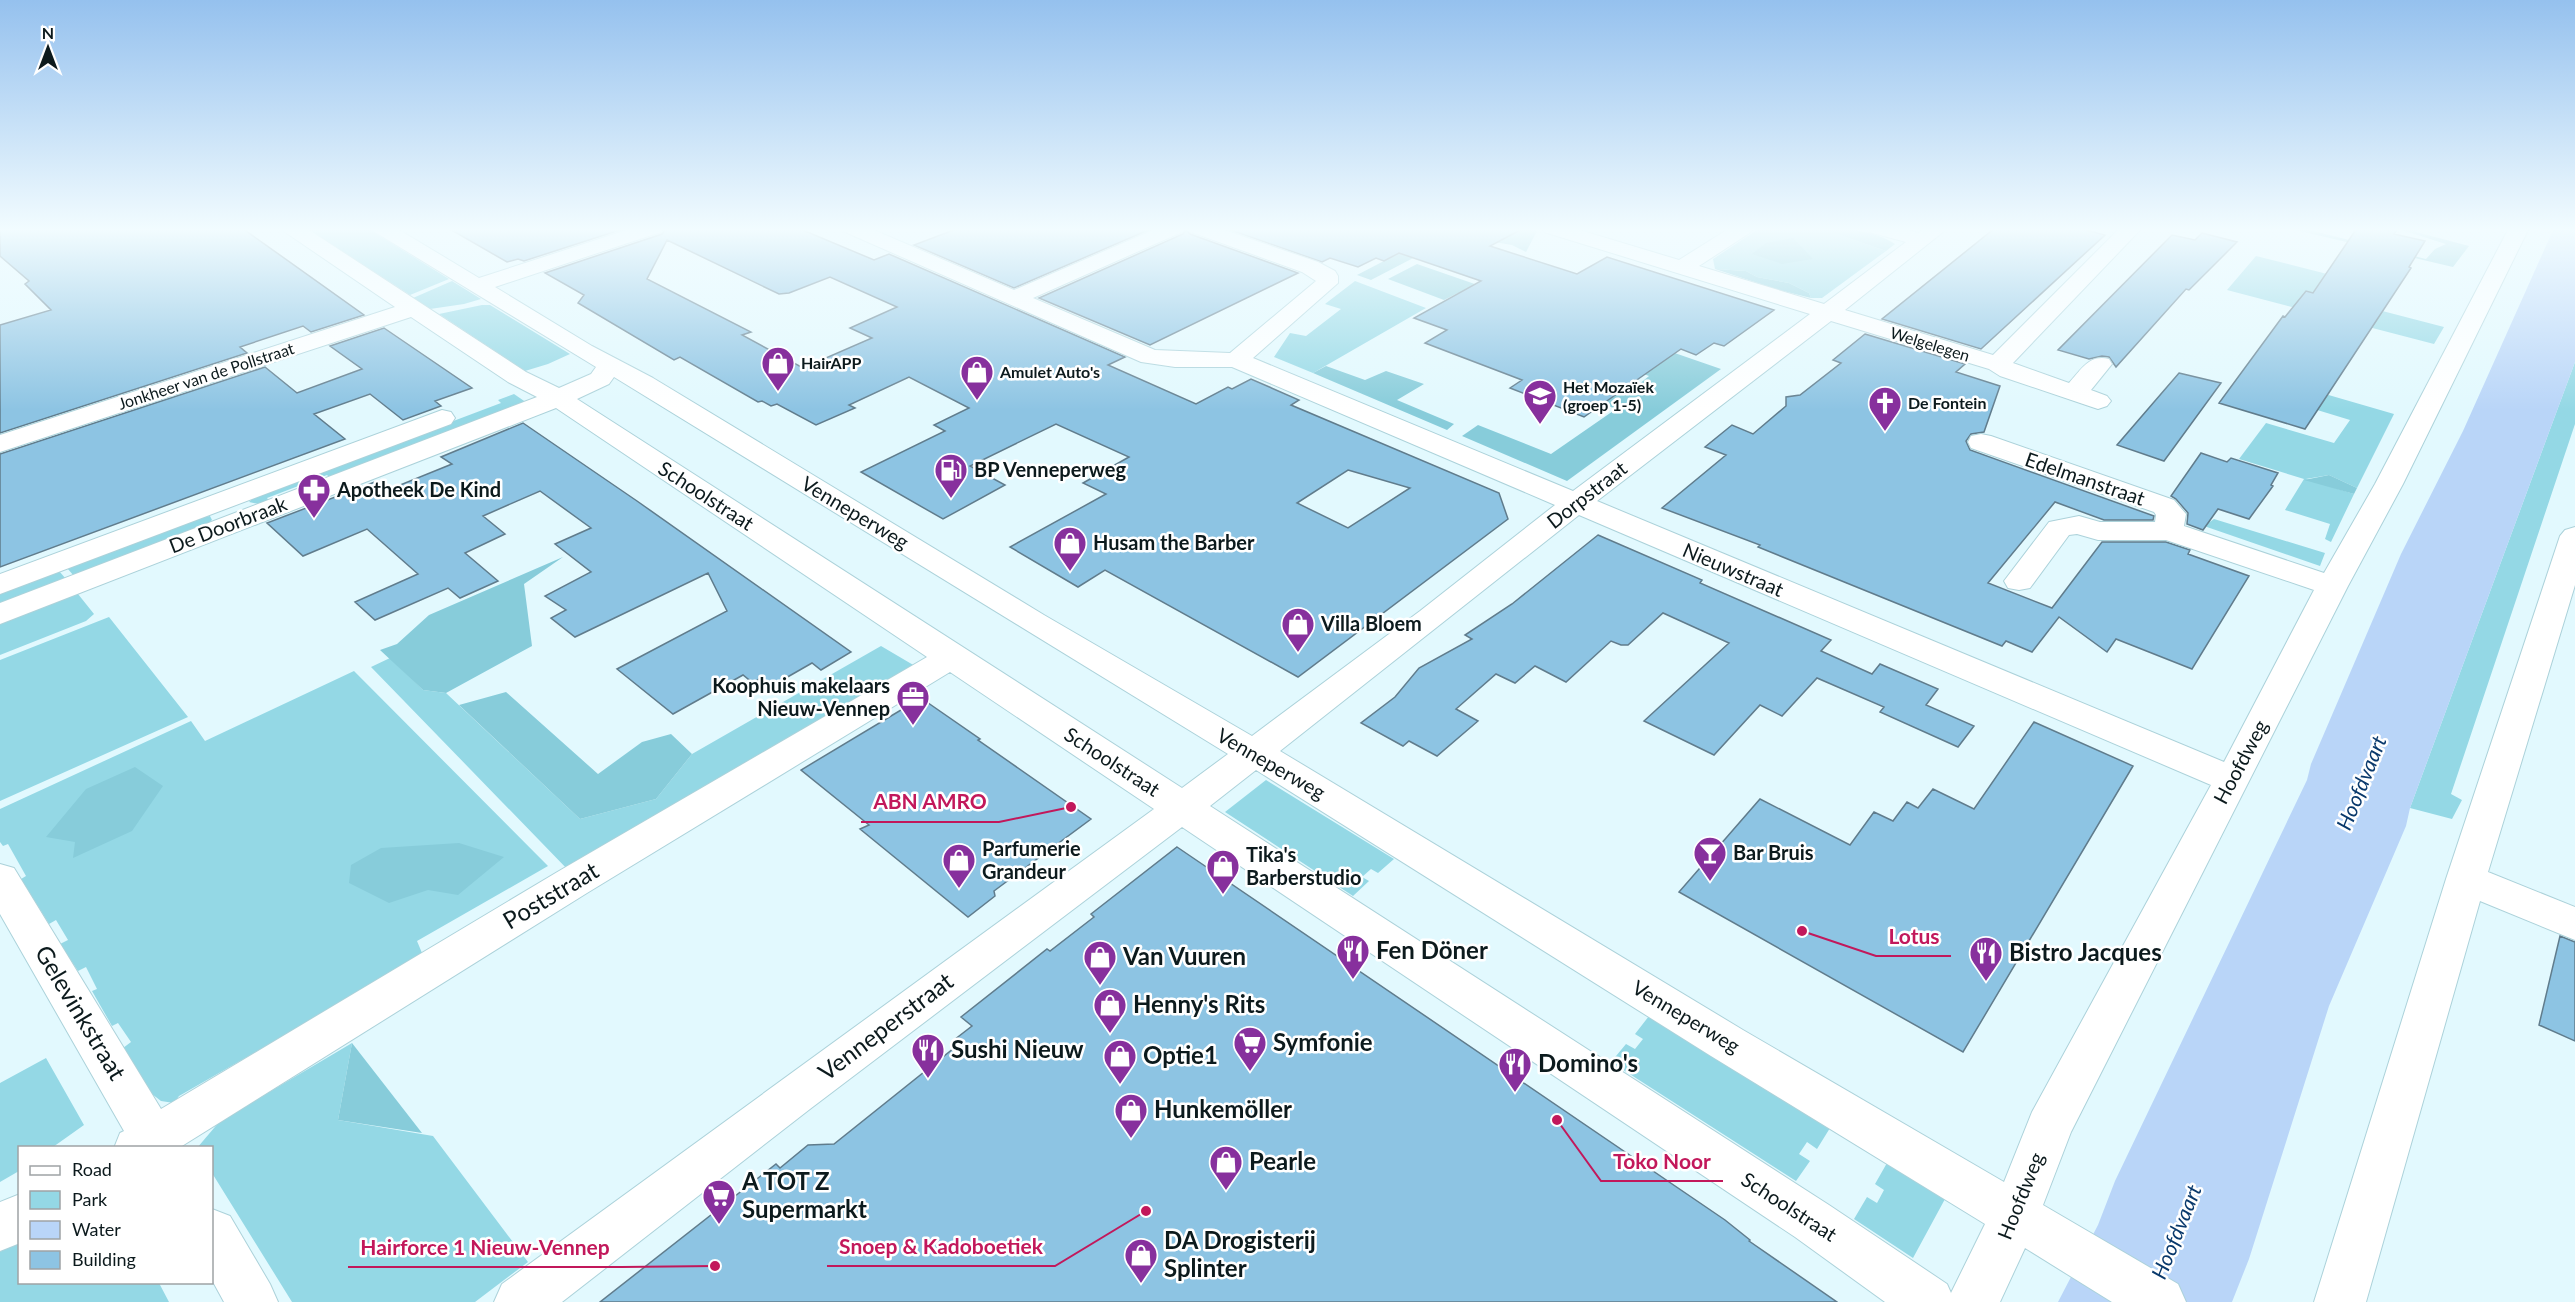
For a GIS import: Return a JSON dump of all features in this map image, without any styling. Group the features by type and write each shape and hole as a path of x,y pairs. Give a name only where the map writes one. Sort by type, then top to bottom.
{"street":[{"name":"Schoolstraat","path":"382,289 1181,807 1812,1221 1929,1302"},
{"name":"Venneperweg","path":"482,289 1253,752 1727,1043 2160,1302"},
{"path":"993,289 1150,357 1175,360 1236,360 1321,289"},
{"path":"1014,298 1035,289"},
{"name":"Welgelegen","path":"1749,289 1998,364 2009,371 2087,396 2100,364"},
{"name":"Dorpstraat","path":"1253,752 1859,289"},
{"path":"1998,364 2072,289"},
{"name":"Hoofdweg","path":"1973,1302 2015,1215 2049,1127 2332,586 2389,484 2487,289"},
{"name":"Jonkheer van de Pollstraat","path":"0,444 412,309"},
{"name":"Nieuwstraat","path":"1236,360 2231,779"},
{"path":"543,395 600,379 604,362"},
{"name":"De Doorbraak","path":"0,585 543,395"},
{"name":"De Doorbraak","path":"0,614 543,395"},
{"name":"Edelmanstraat","path":"1981,442 2164,506 2171,513 2169,531"},
{"name":"Edelmanstraat","path":"2019,581 2059,528 2079,525 2098,531 2169,531 2332,586"},
{"path":"2340,1302 2466,879 2575,536"},
{"name":"Poststraat","path":"150,1144 573,882 951,657"},
{"name":"Venneperstraat","path":"520,1302 1253,752"},
{"name":"Gelevinkstraat","path":"0,879 150,1144"},
{"path":"2466,879 2575,924"},
{"path":"0,1228 18,1218"},
{"path":"213,1235 252,1302"}],"green space":[{"path":"400,289 425,289 410,295"},
{"path":"434,289 465,289 481,299 430,309 413,298"},
{"path":"1345,289 1375,289 1426,308 1313,373 1274,357 1290,333 1306,336 1341,309 1325,304"},
{"path":"1801,289 1835,289 1822,298 1811,298 1809,293"},
{"path":"2321,289 2317,294 2444,327 2434,344 2227,290"},
{"path":"490,305 570,354 525,371 439,314"},
{"path":"2575,362 2575,424 2451,794 2462,800 2452,819 2410,808"},
{"path":"2301,387 2394,414 2357,488 2329,475 2306,479 2354,494 2331,542 2325,539 2330,524 2285,510 2304,479 2239,459 2266,423 2334,443 2350,420 2291,402"},
{"path":"514,394 530,405 330,478 327,475 267,498 270,502 259,504 249,502 255,496 501,403 498,400"},
{"path":"210,516 212,520 206,526 74,576 67,568 202,517"},
{"path":"2214,519 2325,553 2320,566 2204,526"},
{"path":"59,571 66,579 0,604 0,593"},
{"path":"74,589 94,614 86,621 0,655 0,617"},
{"path":"109,617 188,717 0,801 0,660"},
{"path":"881,646 915,666 571,873 371,667 390,658 423,690 446,693 580,819 656,799 692,754"},
{"path":"354,671 548,866 417,941 422,953 358,993 179,1096 174,1103 161,1101 152,1094 123,1048 131,1042 118,1023 112,1026 92,991 97,989 86,967 78,971 60,944 68,940 56,920 49,924 21,879 26,876 8,844 3,846 0,842 0,809 191,721 205,741"},
{"path":"1266,780 1394,859 1378,873 1371,869 1362,877 1369,881 1353,896 1225,812"},
{"path":"1649,1016 1830,1128 1817,1149 1807,1142 1799,1154 1810,1161 1796,1181 1611,1062 1626,1044 1635,1049 1643,1039 1635,1034"},
{"path":"352,1043 338,1120 433,1136 528,1262 475,1302 292,1302 213,1175 213,1146 199,1146 220,1121"},
{"path":"46,1058 84,1125 54,1146 18,1146 18,1172 0,1182 0,1083"},
{"path":"1887,1163 1945,1199 1913,1258 1854,1219 1867,1197 1877,1203 1884,1190 1875,1184"},
{"path":"18,1241 18,1284 160,1284 169,1302 0,1302 0,1252"}],"shaded area":[{"path":"1414,289 1489,289 1721,369 1567,481 1462,436 1478,425 1551,454 1616,409 1593,400 1618,385 1632,390 1649,376 1458,293 1444,300"},
{"path":"1775,289 1801,289 1809,293 1811,298"},
{"path":"1326,366 1365,380 1386,371 1424,384 1397,400 1454,424 1447,430 1313,373"},
{"path":"2329,475 2357,488 2354,494 2304,480"},
{"path":"563,557 524,584 532,646 446,693 423,690 380,650 397,644 429,615"},
{"path":"506,692 598,774 642,742 671,734 692,754 656,799 580,819 459,705"},
{"path":"135,767 163,786 132,831 73,858 75,842 46,837 86,789"},
{"path":"459,843 504,857 458,895 428,890 389,903 349,883 351,865 381,848"},
{"path":"352,1043 422,1133 338,1120"}],"water":[{"name":"Hoofdvaart","path":"2527,289 2575,289 2575,362 2410,808 2406,826 2329,1006 2249,1259 2232,1302 2058,1302 2098,1225 2115,1181 2307,780 2311,764 2401,554 2463,431"}],"building":[{"path":"30,289 327,289 364,315 311,332 303,326 240,347 247,353 0,433 0,325 51,310"},
{"path":"573,289 666,289 751,332 742,335 803,368 872,338 850,328 897,307 856,289 969,289 1125,357 1108,365 1196,404 1228,387 1232,389 1251,379 1299,400 1291,405 1499,493 1508,519 1298,677 1105,570 1078,587 1010,547 1106,494 1083,483 1129,457 1056,424 970,466 1005,485 943,519 861,472 945,431 934,425 969,408 909,377 849,405 855,408 816,425 777,404 771,406 762,401 758,402 680,357 674,360 578,303 584,295","holes":["1348,470 1410,488 1348,528 1297,503"]},
{"path":"768,289 800,289 789,293 779,294"},
{"path":"1060,289 1266,289 1150,345 1039,298"},
{"path":"1467,289 1707,289 1774,310 1724,346 1714,343 1696,355 1681,349 1584,417 1510,388 1522,380 1425,343 1447,330 1414,318"},
{"path":"1920,289 2047,289 1981,349 1882,319"},
{"path":"2119,289 2190,289 2186,289 2116,367 2109,357 2089,359 2058,350"},
{"path":"2316,289 2397,289 2305,429 2219,403 2283,316 2285,317 2306,291 2313,293"},
{"path":"384,328 472,388 435,401 441,406 403,420 370,394 314,414 345,439 0,567 0,454 265,367 297,393 362,369 330,346"},
{"path":"1865,334 1965,364 1956,372 2000,386 1984,432 1971,434 1966,441 1970,450 2154,516 2153,520 2104,520 2055,502 1988,583 2052,608 2102,542 2166,542 2190,550 2188,554 2249,576 2192,669 2116,639 2107,652 2059,617 2032,652 2006,641 2002,646 1758,547 1760,545 1662,508 1726,455 1705,447 1732,425 1753,434 1786,406 1786,397 1800,395 1841,363 1833,360"},
{"path":"2179,373 2221,383 2164,461 2117,445"},
{"path":"523,423 851,652 821,670 812,663 770,687 759,679 753,683 743,675 673,714 617,669 727,611 708,573 575,637 551,618 566,610 545,596 591,572 555,544 591,528 540,491 483,516 505,534 465,553 498,581 460,598 448,588 375,620 355,602 418,574 367,529 303,556 267,523 377,481 388,490 452,464 441,457"},
{"path":"2201,453 2227,462 2231,458 2278,473 2271,485 2273,486 2249,519 2218,509 2203,530 2187,524 2188,513 2171,496"},
{"path":"1598,535 1702,580 1700,583 1831,640 1821,651 1872,674 1880,664 1938,689 1926,705 1974,726 1958,747 1880,712 1884,707 1817,678 1782,716 1760,705 1714,755 1644,721 1729,643 1663,613 1628,645 1611,641 1566,682 1535,666 1515,683 1496,674 1456,709 1478,721 1437,756 1409,741 1403,746 1361,723 1395,697 1419,668 1472,639 1465,635 1512,604"},
{"path":"921,698 1091,819 994,891 995,896 968,917 860,829 869,825 801,770"},
{"path":"2034,722 2133,766 1963,1052 1679,892 1760,799 1850,845 1874,812 1893,821 1907,802 1918,808 1933,789 1974,809"},
{"name":"Symfonie","path":"1177,847 1725,1220 1749,1241 1837,1302 600,1302 776,1164 780,1168 808,1145 834,1144 959,1044 954,1040 972,1026 961,1017 1047,949 1050,951 1094,917 1091,914"},
{"path":"2560,936 2575,942 2575,1041 2539,1025"}],"place":[{"name":"HairAPP","path":"778,392"},
{"name":"Amulet Auto's","path":"977,401"},
{"name":"Het Mozaïek (groep 1-5)","path":"1540,425"},
{"name":"De Fontein","path":"1885,432"},
{"name":"BP Venneperweg","path":"951,499"},
{"name":"Apotheek De Kind","path":"314,519"},
{"name":"Husam the Barber","path":"1070,572"},
{"name":"Villa Bloem","path":"1298,653"},
{"name":"Koophuis makelaars Nieuw-Vennep","path":"913,726"},
{"name":"ABN AMRO","path":"1071,807"},
{"name":"Bar Bruis","path":"1710,882"},
{"name":"Parfumerie Grandeur","path":"959,889"},
{"name":"Tika's Barberstudio","path":"1223,895"},
{"name":"Lotus","path":"1802,931"},
{"name":"Fen Döner","path":"1353,980"},
{"name":"Bistro Jacques","path":"1986,982"},
{"name":"Van Vuuren","path":"1100,986"},
{"name":"Henny's Rits","path":"1110,1034"},
{"name":"Symfonie","path":"1250,1072"},
{"name":"Sushi Nieuw","path":"928,1079"},
{"name":"Optie1","path":"1120,1085"},
{"name":"Domino's","path":"1515,1093"},
{"name":"Toko Noor","path":"1557,1120"},
{"name":"Hunkemöller","path":"1131,1139"},
{"name":"Pearle","path":"1226,1191"},
{"name":"Snoep & Kadoboetiek","path":"1146,1211"},
{"name":"A TOT Z Supermarkt","path":"719,1225"},
{"name":"Hairforce 1 Nieuw-Vennep","path":"715,1266"},
{"name":"DA Drogisterij Splinter","path":"1141,1284"}]}
